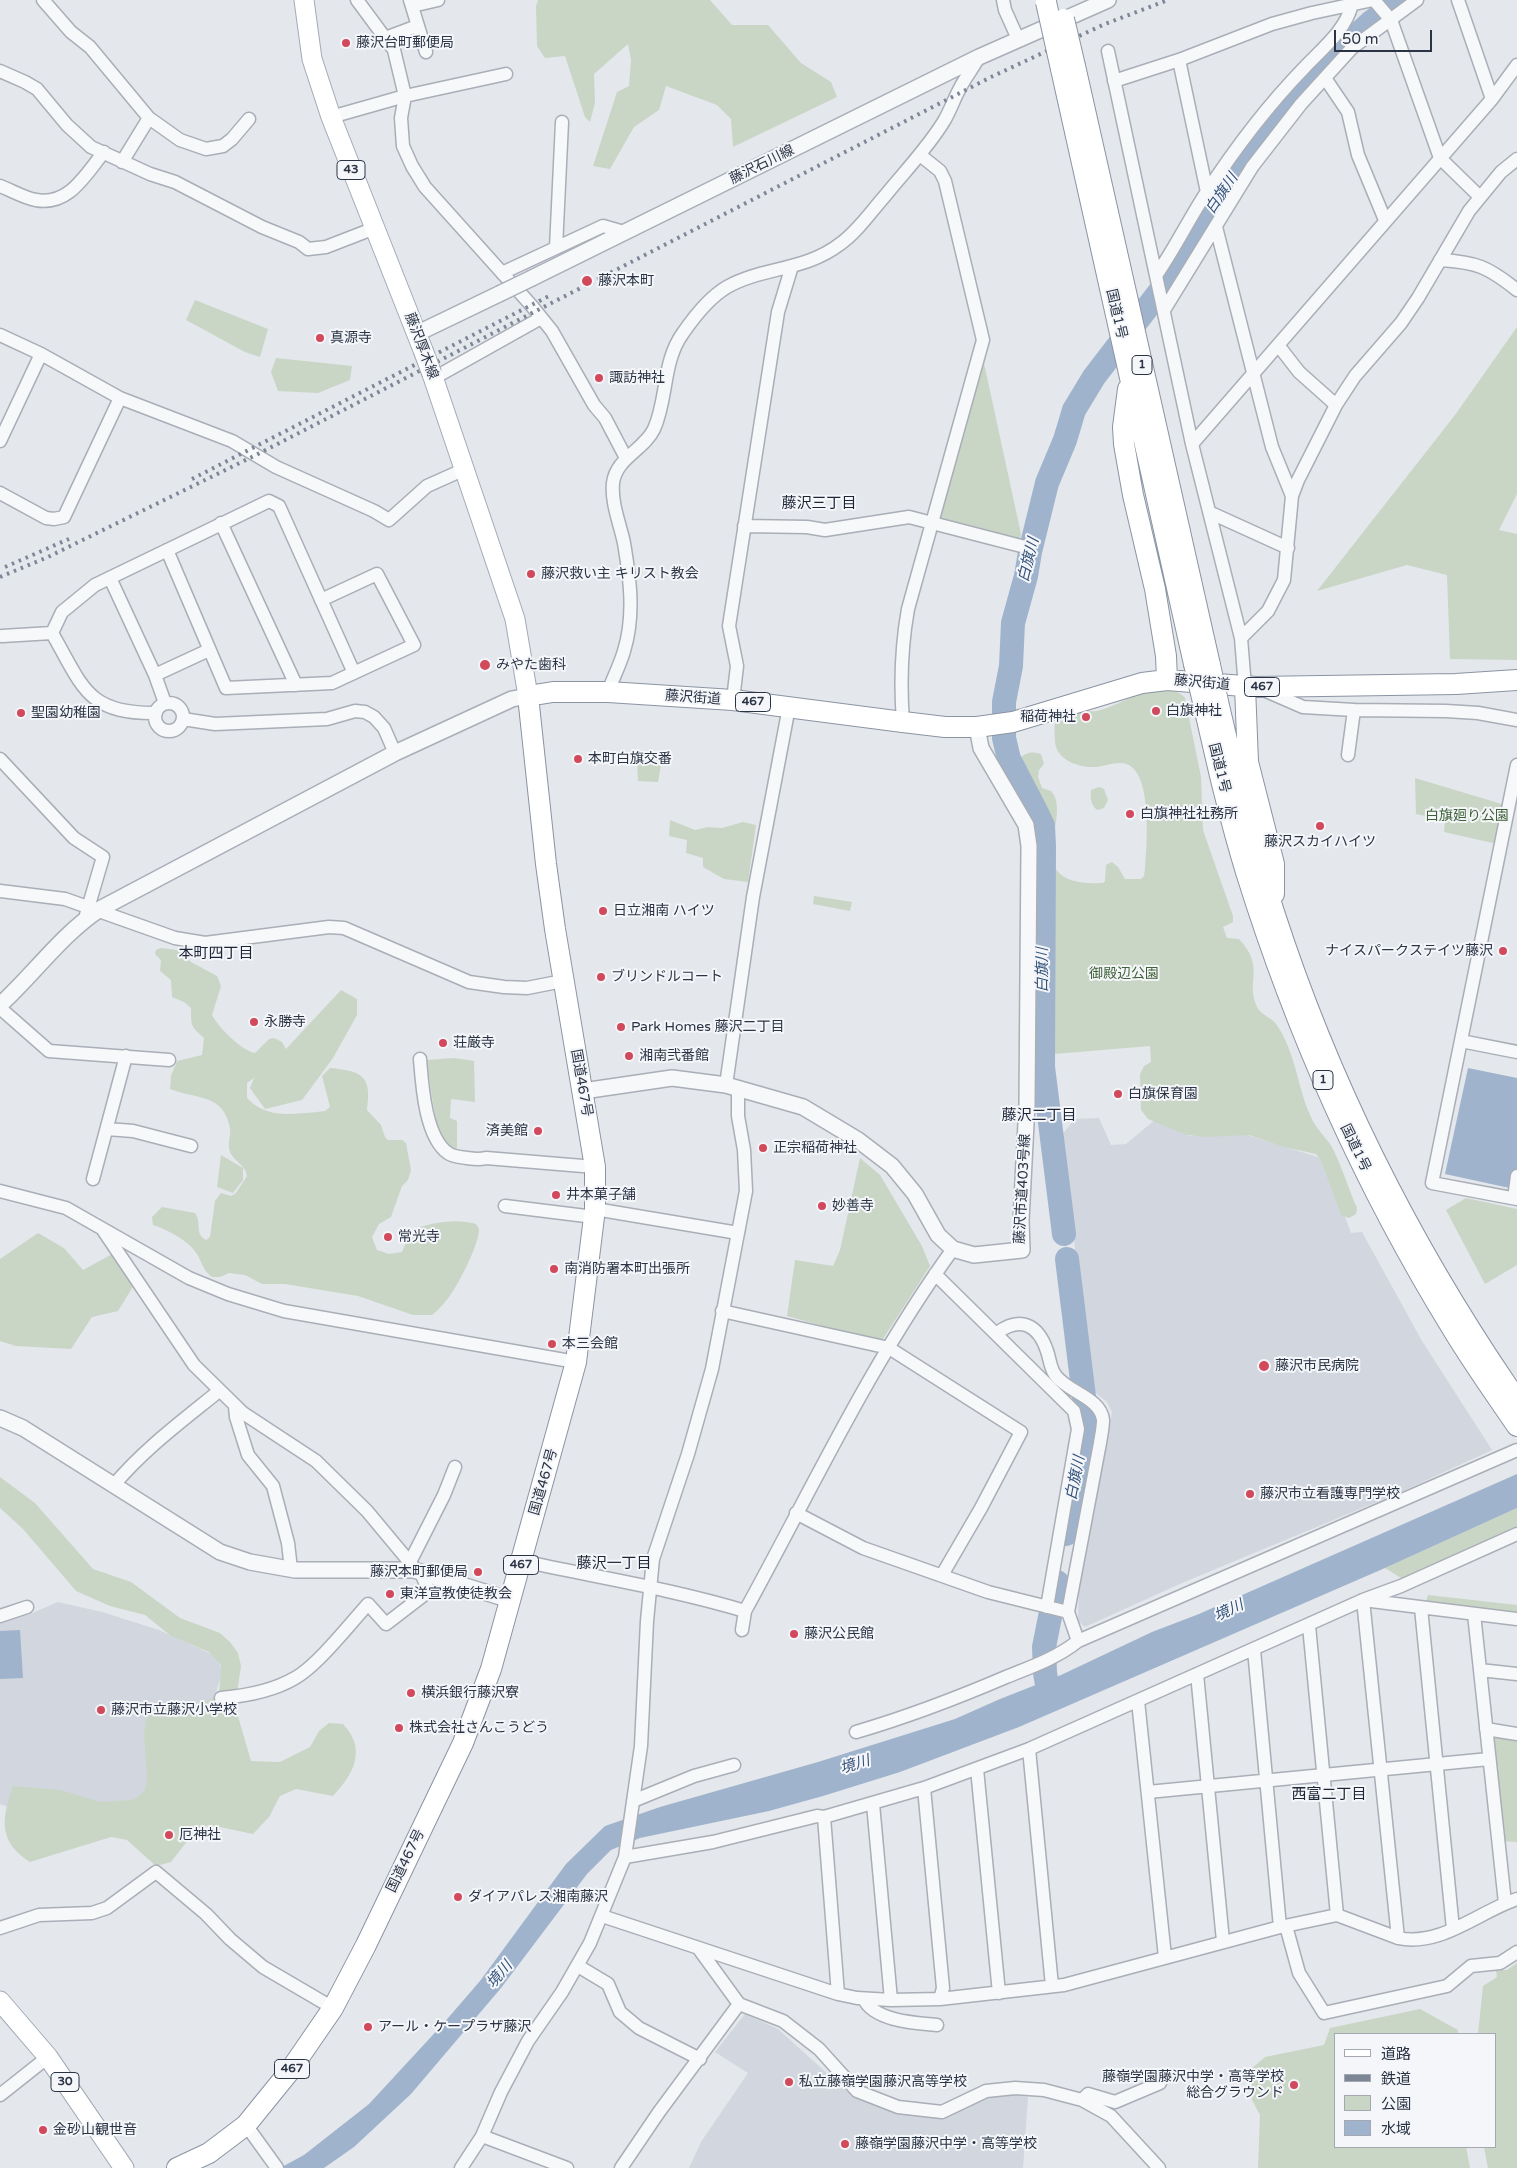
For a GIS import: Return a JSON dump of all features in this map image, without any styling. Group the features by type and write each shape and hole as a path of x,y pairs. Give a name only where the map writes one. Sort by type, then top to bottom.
{"highway":[{"name":"国道1号","path":"1050,1 1068,67 1211,704 1246,871 1275,959 1318,1068 1382,1206 1453,1330 1517,1426"},
{"name":"国道1号","path":"1068,67 1130,376 1202,664"},
{"path":"1130,376 1124,411 1124,444 1133,495 1155,589 1166,656 1167,680"},
{"name":"藤沢街道","path":"528,696 553,692 608,692 733,700 945,727 976,727 1006,724 1142,683 1167,680 1251,687 1456,684 1517,680"},
{"path":"1251,687 1248,762 1274,864 1274,913"},
{"name":"国道467号","path":"177,2168 209,2152 246,2125 289,2072 333,2008 366,1945 462,1743 491,1669 576,1362 595,1213 595,1166 563,981 546,864 528,696"},
{"name":"国道1号","path":"1211,704 1274,913 1333,1066 1394,1196 1430,1262 1517,1400"}],"main road":[{"name":"藤沢厚木線","path":"304,0 312,59 331,117 433,376 515,619 528,696"},
{"name":"30","path":"0,2001 48,2057 124,2168"}],"street":[{"path":"43,0 62,23 90,47 149,118 180,140 206,149 223,146 232,139 249,119"},
{"path":"357,0 394,50 405,96 401,118 403,146 412,166 425,187 552,331 594,405 605,418 626,458"},
{"path":"426,52 411,3 438,0"},
{"path":"1003,0 1005,10 1018,39"},
{"path":"1114,81 1179,60 1272,24 1312,12 1373,0 1391,20 1440,158 1480,197"},
{"path":"1164,310 1252,167 1301,104 1352,48 1417,0"},
{"path":"1458,0 1492,99"},
{"name":"藤沢石川線","path":"420,342 499,294 778,158 978,57 1104,1"},
{"path":"1157,274 1207,192 1270,107 1342,27 1350,16 1352,4"},
{"path":"385,38 417,26"},
{"path":"1108,51 1192,444 1211,513 1251,687 1303,707 1354,710 1446,711 1478,713 1517,720"},
{"path":"608,692 624,650 631,610 630,581 614,502 613,483 617,470 626,458 653,432 662,406 671,354 682,334 706,305 728,286 820,257 840,244 857,229 920,155 944,121 961,85 978,57"},
{"path":"1179,60 1207,192"},
{"path":"1192,444 1492,99 1517,65"},
{"path":"0,71 37,89 78,138 90,147 150,174 175,182 262,227 299,242 308,249 326,248 375,228"},
{"path":"331,117 405,96 506,74"},
{"path":"1325,78 1348,112 1358,155 1386,220"},
{"path":"122,162 149,118"},
{"path":"556,248 562,122"},
{"path":"0,186 34,200 53,201 61,199 70,192 104,152"},
{"path":"903,722 900,670 908,609 983,340 945,181 940,171 920,155"},
{"path":"1241,638 1268,611 1284,580 1292,496 1298,480 1336,405 1355,376 1401,323 1414,305 1480,197 1502,172 1517,159"},
{"path":"502,273 603,226 624,232"},
{"path":"1216,226 1272,447 1292,496"},
{"path":"1440,260 1464,262 1486,267 1517,290"},
{"path":"733,700 737,666 729,626 778,312 792,266"},
{"path":"433,376 541,318"},
{"path":"0,335 41,354 120,398 232,441 276,467 374,511 389,520 427,486 465,469"},
{"path":"1278,345 1299,372 1336,405"},
{"path":"0,441 41,354"},
{"path":"0,493 46,518 64,517 120,398"},
{"path":"52,633 62,612 95,585 268,501 279,506 354,673"},
{"path":"1211,513 1288,548"},
{"path":"744,526 807,527 825,530 909,517 1029,548"},
{"path":"221,523 296,685"},
{"path":"167,550 226,688 324,684 354,673 414,644 377,574 321,600"},
{"path":"110,578 155,675 165,704"},
{"path":"2,636 52,633"},
{"path":"52,633 81,684 103,705 131,713 156,713"},
{"path":"155,675 209,650"},
{"path":"169,1060 49,1051 0,1006 91,912 395,753 512,699 528,696"},
{"path":"170,703 178,706 183,714 183,719 179,727 167,731 156,722 156,713 158,709 170,703"},
{"path":"461,2168 482,2136 501,2092 528,2041 578,1966 602,1916 626,1851 641,1746 652,1567 657,1544 688,1454 712,1369 746,1191 747,1177 732,1086 752,897 790,707"},
{"path":"183,719 215,724 327,719 355,710 374,717 384,728 395,753"},
{"path":"1348,755 1354,710"},
{"name":"藤沢市道403号線","path":"583,1091 672,1078 732,1086 803,1107 858,1140 892,1166 915,1194 938,1235 953,1248 974,1255 1022,1250 1021,1220 1027,1104 1029,846 1026,825 981,748 976,727"},
{"path":"0,759 74,838 103,857 91,912"},
{"path":"1517,765 1432,1183 1516,1198 1517,1176"},
{"path":"0,891 65,899 91,912 175,938 205,943 329,927 344,928 469,982 527,988 563,981"},
{"path":"1461,1041 1517,1052"},
{"path":"93,1179 126,1056"},
{"path":"420,1059 424,1100 432,1128 443,1149 449,1155 479,1160 486,1158 595,1166"},
{"path":"107,1129 132,1131 191,1146"},
{"path":"0,1191 66,1208 189,1278 228,1294 284,1311 576,1362"},
{"path":"504,1206 595,1213 738,1233"},
{"path":"103,1230 194,1365 235,1406 316,1461 367,1510 415,1568 429,1591 386,1624 368,1604 317,1660 296,1678 268,1689 221,1698"},
{"path":"742,1630 745,1611 836,1437 889,1348 953,1248"},
{"path":"935,1274 997,1333 1074,1411 1078,1429 1047,1607"},
{"path":"722,1311 889,1348 1021,1432 981,1508 942,1575"},
{"path":"997,1333 1018,1322 1032,1328 1044,1343 1054,1375 1100,1410 1103,1418 1068,1612 1078,1641"},
{"path":"113,1486 154,1443 219,1391"},
{"path":"235,1406 236,1416 248,1455 273,1486 288,1543 291,1569"},
{"path":"0,1418 23,1428 220,1552 250,1562 291,1569 334,1571 415,1568 510,1600"},
{"path":"856,1732 929,1708 1036,1664 1059,1654 1078,1641 1517,1450"},
{"path":"415,1568 455,1467"},
{"path":"796,1513 863,1548 988,1592 1068,1612"},
{"path":"626,1851 713,1842 817,1816 824,1817 924,1788 1029,1749 1309,1626 1363,1600 1401,1586 1517,1534"},
{"path":"522,1561 600,1578 650,1586 745,1611"},
{"path":"1363,1600 1517,1619"},
{"path":"1363,1600 1398,1938"},
{"path":"0,1616 27,1606"},
{"path":"1421,1608 1453,1929"},
{"path":"602,1916 838,1994 864,1999 891,2000 940,1999 1064,1985 1283,1926 1337,1916 1407,1940 1439,1936 1511,1901 1489,1759 1474,1614"},
{"path":"1309,1626 1337,1916"},
{"path":"1254,1650 1266,1780 1283,1926 1299,1974 1324,2013 1447,1986 1471,1966 1500,1963 1517,1952"},
{"path":"1480,1670 1517,1674"},
{"path":"1197,1674 1223,1942"},
{"path":"1138,1701 1164,1957"},
{"path":"1486,1729 1517,1734"},
{"path":"1029,1749 1052,1986"},
{"path":"1148,1792 1489,1759"},
{"path":"632,1805 694,1776 734,1766"},
{"path":"977,1769 999,1993"},
{"path":"924,1788 943,1988 940,1999"},
{"path":"873,1804 891,2000"},
{"path":"824,1817 838,1994"},
{"path":"0,1928 39,1915 92,1913 107,1908 156,1872 206,1914 230,1939 263,1967 333,2008"},
{"path":"699,1949 739,2004 783,2021 819,2049 857,2091 898,2107 942,2112 986,2092 1015,2088 1044,2090 1082,2100 1111,2116 1159,2168"},
{"path":"578,1966 608,1984 620,2012 639,2028 700,2059"},
{"path":"864,1999 872,2010 901,2021 937,2025"},
{"path":"621,2168 659,2112 739,2004"},
{"path":"0,2095 48,2057"},
{"path":"1082,2100 1088,2094 1115,2102 1160,2083"},
{"path":"246,2125 276,2166"},
{"path":"482,2136 567,2168"}],"shaded area":[{"name":"藤沢市民病院","path":"1099,1118 1111,1145 1126,1144 1156,1119 1186,1127 1188,1136 1244,1134 1324,1159 1351,1233 1362,1232 1422,1341 1492,1450 1403,1491 1182,1583 1085,1627 1078,1621 1079,1585 1112,1412 1107,1402 1093,1391 1061,1136 1075,1119"},
{"name":"藤沢市立藤沢小学校","path":"58,1602 102,1612 159,1630 218,1657 222,1673 212,1705 133,1828 18,1810 0,1804 0,1620 30,1614"},
{"name":"私立藤嶺学園藤沢高等学校","path":"745,2014 778,2029 852,2096 895,2111 947,2115 976,2098 1008,2093 1028,2097 1023,2168 689,2168 701,2142 748,2073 715,2052"}],"green space":[{"path":"538,0 710,0 732,25 768,25 801,63 831,82 837,97 733,147 731,119 717,105 666,86 659,110 634,127 610,169 593,166 617,92 629,86 631,60 628,44 594,74 595,103 590,122 585,117 565,56 545,58 537,46 536,6"},
{"path":"195,300 268,329 260,357 245,352 186,320"},
{"path":"1517,327 1517,494 1499,530 1517,534 1517,660 1450,659 1447,575 1407,565 1317,591 1455,415"},
{"path":"276,358 352,366 350,380 318,393 278,391 271,372"},
{"path":"984,363 1021,534 1020,539 940,518"},
{"name":"御殿辺公園","path":"1150,691 1174,691 1185,698 1201,777 1203,830 1233,916 1233,922 1223,927 1227,938 1239,939 1252,958 1253,989 1257,1007 1276,1024 1283,1035 1306,1106 1316,1126 1331,1146 1337,1158 1357,1208 1356,1214 1349,1218 1341,1215 1321,1160 1316,1154 1284,1147 1249,1135 1205,1137 1187,1135 1148,1119 1141,1110 1140,1074 1144,1066 1151,1062 1150,1046 1054,1054 1049,958 1049,924 1053,893 1050,858 1045,819 1036,796 1019,766 1018,760 1023,755 1029,753 1041,754 1044,764 1039,770 1038,777 1042,788 1051,791 1056,803 1057,817 1052,848 1053,863 1060,874 1076,881 1103,883 1105,881 1106,865 1112,862 1118,867 1125,879 1141,879 1144,876 1145,868 1147,830 1143,787 1139,776 1133,768 1124,763 1090,767 1070,762 1057,749 1055,727 1057,719 1064,714 1097,711"},
{"path":"637,759 662,759 658,782 638,781"},
{"name":"白旗廻り公園","path":"1415,778 1505,805 1497,844 1444,832 1445,820 1416,814"},
{"path":"1099,787 1104,789 1108,800 1104,808 1097,810 1092,804 1091,790"},
{"path":"670,820 695,830 708,827 722,828 743,822 756,825 748,882 724,879 703,867 703,858 686,853 687,840 669,836"},
{"path":"814,896 852,902 850,911 813,904"},
{"path":"161,948 177,950 191,962 217,976 221,986 212,1015 219,1026 231,1038 244,1048 255,1053 269,1039 274,1038 282,1042 286,1049 341,990 357,999 357,1015 333,1058 302,1100 265,1109 250,1088 254,1078 247,1083 247,1098 263,1109 279,1114 325,1111 330,1107 322,1076 330,1068 350,1071 362,1077 368,1091 367,1110 381,1125 388,1140 402,1140 406,1143 411,1170 408,1180 402,1186 391,1217 379,1224 372,1237 377,1250 389,1254 402,1252 411,1230 435,1223 468,1222 476,1224 479,1229 475,1245 461,1277 451,1295 432,1315 413,1315 358,1296 285,1284 262,1284 245,1275 229,1273 220,1277 212,1277 188,1244 171,1233 153,1225 152,1217 162,1207 195,1213 200,1235 206,1240 210,1237 215,1201 221,1193 231,1196 236,1193 247,1176 244,1168 230,1152 230,1128 227,1117 222,1109 208,1100 170,1089 171,1076 177,1061 202,1055 204,1038 193,1026 191,1008 184,1002 172,997 171,980 160,971 161,960 155,954 156,950"},
{"path":"454,1058 474,1061 475,1102 451,1099 450,1118 457,1121 457,1148 451,1153 445,1146 437,1123 427,1060"},
{"path":"221,1155 243,1168 243,1180 233,1193 217,1187"},
{"path":"860,1158 880,1175 922,1246 930,1266 881,1342 787,1316 795,1260 833,1266 840,1250"},
{"path":"1466,1198 1517,1209 1517,1265 1485,1284 1446,1210"},
{"path":"38,1233 64,1248 83,1270 114,1253 137,1280 118,1311 92,1317 71,1349 16,1346 0,1341 0,1259"},
{"path":"0,1477 35,1503 93,1569 131,1582 180,1618 220,1633 230,1642 238,1653 241,1666 235,1706 251,1761 280,1762 310,1747 319,1731 329,1723 343,1724 355,1743 355,1761 347,1779 333,1796 296,1789 280,1796 269,1817 253,1834 215,1826 202,1826 171,1862 156,1866 127,1840 111,1837 30,1862 20,1855 8,1839 5,1830 6,1810 13,1786 61,1790 100,1802 131,1800 139,1796 145,1790 147,1777 144,1734 146,1720 152,1711 205,1701 219,1695 221,1665 209,1652 171,1636 145,1615 110,1606 76,1591 23,1529 0,1508"},
{"path":"1517,1508 1517,1527 1401,1578 1385,1568"},
{"path":"1428,1595 1517,1605 1517,1616 1425,1605"},
{"path":"1491,1734 1517,1738 1517,1842 1502,1841"},
{"path":"1517,1963 1517,2168 1488,2168 1484,2148 1497,2148 1497,2033 1478,2033 1483,1986 1497,1977 1496,1970 1507,1970"},
{"name":"藤嶺学園藤沢中学・高等学校 総合グラウンド","path":"1420,2009 1458,2030 1458,2033 1334,2033 1334,2148 1466,2148 1470,2168 1258,2168 1260,2115 1252,2100 1251,2069 1265,2057 1324,2045 1330,2028"}],"water":[{"path":"1468,1068 1517,1078 1517,1178 1514,1189 1445,1174"},
{"name":"境川","path":"1517,1474 1517,1508 1385,1568 1019,1727 900,1772 823,1796 769,1811 640,1838 611,1850 587,1874 501,1988 411,2094 354,2147 324,2168 280,2168 304,2155 369,2104 480,1981 566,1864 605,1826 660,1807 818,1762 955,1719 1061,1675 1152,1632 1199,1614"},
{"path":"20,1630 23,1678 0,1679 0,1631"}],"waterway":[{"name":"白旗川","path":"1064,1234 1043,1067 1043,826 1009,759 1004,738 1004,702 1011,666 1013,623 1026,576 1047,483 1065,440 1074,410 1094,377 1170,278 1214,203 1261,138 1298,90 1370,23 1401,0"},
{"name":"白旗川","path":"1066,1534 1087,1421 1067,1259"},
{"name":"白旗川","path":"1049,1696 1045,1673 1044,1647 1057,1582"}],"railway":[{"path":"0,577 48,557 256,455 991,77 1105,24 1168,0"},
{"path":"192,479 551,295"},
{"path":"5,567 69,539"}],"place":[{"name":"藤沢台町郵便局","path":"346,43"},
{"name":"藤沢本町","path":"587,281"},
{"name":"真源寺","path":"320,338"},
{"name":"諏訪神社","path":"599,378"},
{"name":"藤沢救い主 キリスト教会","path":"531,574"},
{"name":"みやた歯科","path":"485,665"},
{"name":"白旗神社","path":"1156,711"},
{"name":"聖園幼稚園","path":"21,713"},
{"name":"稲荷神社","path":"1086,717"},
{"name":"本町白旗交番","path":"578,759"},
{"name":"白旗神社社務所","path":"1130,814"},
{"name":"藤沢スカイハイツ","path":"1320,826"},
{"name":"日立湘南 ハイツ","path":"603,911"},
{"name":"ナイスパークステイツ藤沢","path":"1503,951"},
{"name":"ブリンドルコート","path":"601,977"},
{"name":"永勝寺","path":"254,1022"},
{"name":"Park Homes 藤沢二丁目","path":"621,1027"},
{"name":"荘厳寺","path":"443,1043"},
{"name":"湘南弐番館","path":"629,1056"},
{"name":"白旗保育園","path":"1118,1094"},
{"name":"済美館","path":"538,1131"},
{"name":"正宗稲荷神社","path":"763,1148"},
{"name":"井本菓子舗","path":"556,1195"},
{"name":"妙善寺","path":"822,1206"},
{"name":"常光寺","path":"388,1237"},
{"name":"南消防署本町出張所","path":"554,1269"},
{"name":"本三会館","path":"552,1344"},
{"name":"藤沢市民病院","path":"1264,1366"},
{"name":"藤沢市立看護専門学校","path":"1250,1494"},
{"name":"藤沢本町郵便局","path":"478,1572"},
{"name":"東洋宣教使徒教会","path":"390,1594"},
{"name":"藤沢公民館","path":"794,1634"},
{"name":"横浜銀行藤沢寮","path":"411,1693"},
{"name":"藤沢市立藤沢小学校","path":"101,1710"},
{"name":"株式会社さんこうどう","path":"399,1728"},
{"name":"厄神社","path":"169,1835"},
{"name":"ダイアパレス湘南藤沢","path":"458,1897"},
{"name":"アール・ケープラザ藤沢","path":"368,2027"},
{"name":"私立藤嶺学園藤沢高等学校","path":"789,2082"},
{"name":"藤嶺学園藤沢中学・高等学校 総合グラウンド","path":"1294,2085"},
{"name":"金砂山観世音","path":"43,2130"},
{"name":"藤嶺学園藤沢中学・高等学校","path":"845,2144"}],"district":[{"name":"藤沢三丁目","path":"819,504"},
{"name":"本町四丁目","path":"216,954"},
{"name":"藤沢二丁目","path":"1039,1116"},
{"name":"藤沢一丁目","path":"614,1564"},
{"name":"西富二丁目","path":"1329,1795"}]}
